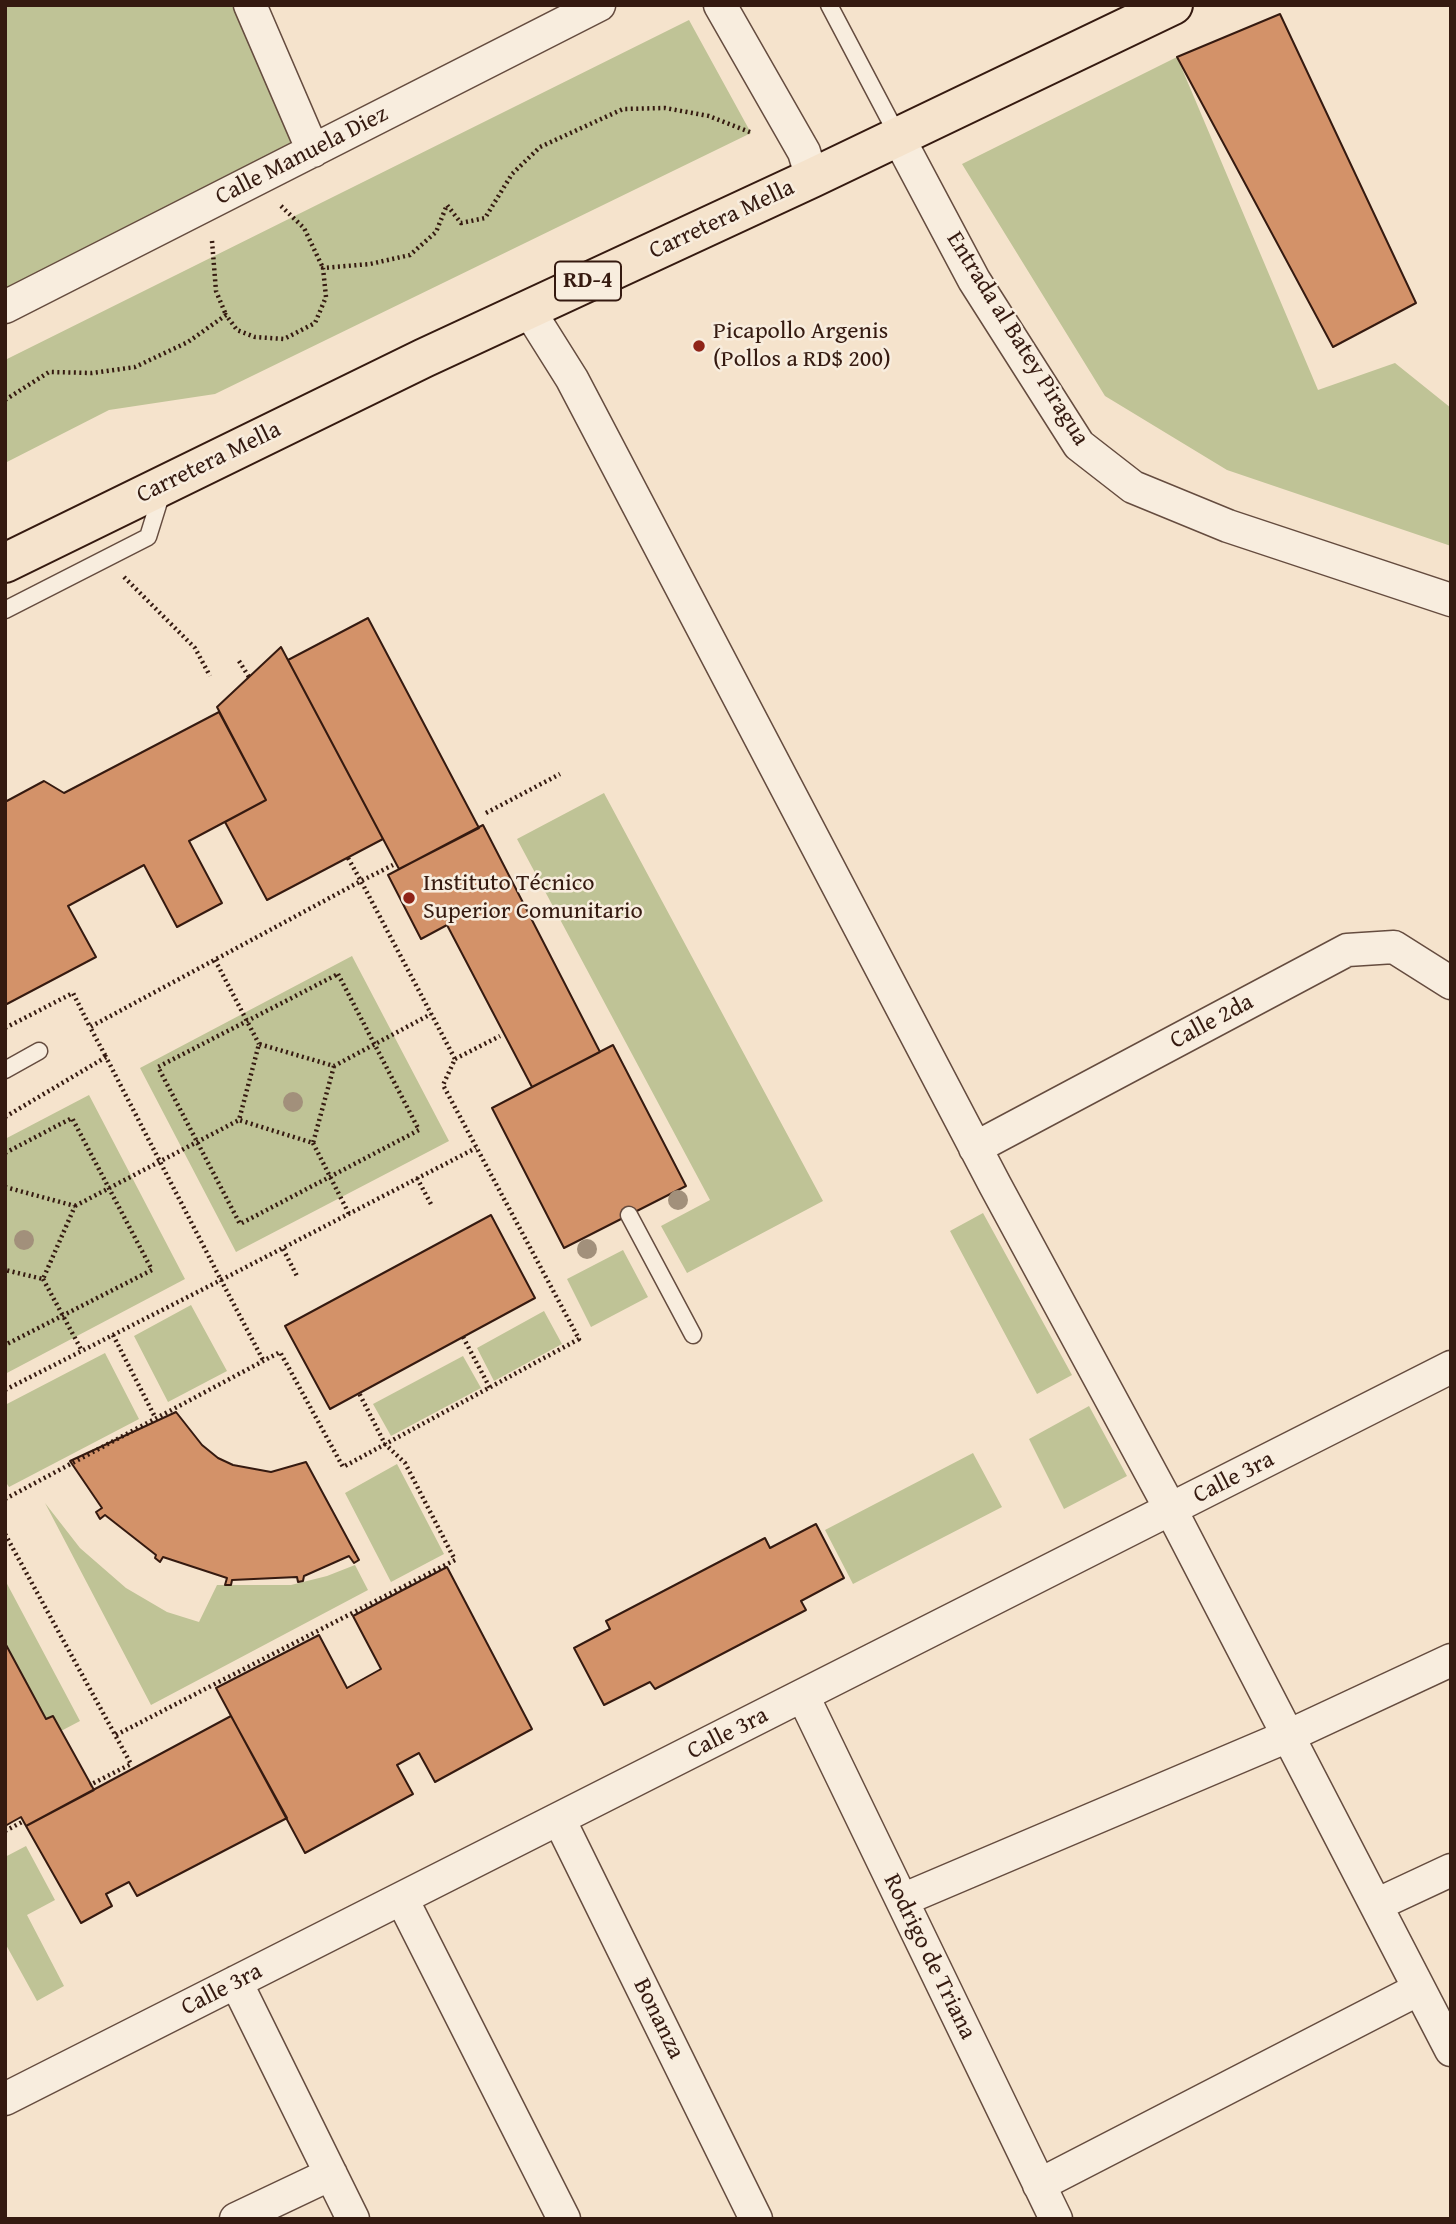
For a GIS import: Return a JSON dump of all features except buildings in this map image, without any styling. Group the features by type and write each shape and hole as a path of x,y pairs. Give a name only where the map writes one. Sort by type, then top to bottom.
{"main road":[{"name":"Carretera Mella","path":"5,563 528,309 808,165 898,137 1128,15 1173,5"}],"street":[{"path":"250,5 313,151"},
{"name":"Calle Manuela Diez","path":"5,307 599,5"},
{"path":"720,5 808,165"},
{"name":"Entrada al Batey Piragua","path":"898,137 974,280 1079,445 1133,487 1145,492 1228,526 1451,600"},
{"path":"528,309 572,379 975,1149 1171,1510 1419,1989 1446,2031"},
{"name":"Calle 2da","path":"975,1149 1347,950 1394,947 1451,983"},
{"name":"Calle 3ra","path":"5,2099 1451,1367"},
{"path":"902,1900 1288,1736 1451,1660"},
{"name":"Rodrigo de Triana","path":"803,1696 1056,2219"},
{"name":"Bonanza","path":"559,1819 756,2219"},
{"path":"1376,1905 1451,1870"},
{"path":"402,1899 564,2219"},
{"path":"236,1982 353,2219"},
{"path":"1039,2185 1419,1989"},
{"path":"236,2219 331,2174"}],"lane":[{"path":"829,5 898,137"},
{"path":"5,610 148,537 164,485"},
{"path":"5,1070 39,1051"},
{"path":"629,1216 693,1335"}],"path":[{"path":"323,268 370,264 410,255 436,232 447,205 461,223 485,218 512,174 540,147 624,109 665,108 709,116 808,165"},
{"path":"208,204 216,291 226,314 237,330 255,337 284,339 315,323 326,297 323,268 304,228 256,180"},
{"path":"5,400 49,372 92,373 135,367 188,342 226,314"},
{"path":"113,555 126,581 195,648 210,676"},
{"path":"239,661 249,677"},
{"path":"486,813 560,774"},
{"path":"348,858 456,1059"},
{"path":"90,1027 393,865"},
{"path":"215,960 259,1044 239,1120"},
{"path":"338,974 375,1044 419,1130 240,1224 159,1068 338,974"},
{"path":"5,1028 73,993 263,1360"},
{"path":"259,1044 334,1066 431,1014"},
{"path":"5,1499 280,1352 343,1467 579,1339 443,1085 456,1059 500,1036"},
{"path":"5,1116 106,1057"},
{"path":"334,1066 313,1143 349,1215"},
{"path":"5,1153 72,1118 152,1270 5,1345"},
{"path":"43,1279 75,1206 239,1120 313,1143"},
{"path":"5,1390 476,1148"},
{"path":"417,1178 432,1206"},
{"path":"5,1187 75,1206"},
{"path":"283,1249 298,1278"},
{"path":"5,1270 43,1279 82,1351"},
{"path":"113,1335 155,1417"},
{"path":"463,1337 490,1388"},
{"path":"116,1735 455,1560 405,1463 385,1444 359,1393"},
{"path":"5,1534 131,1764 90,1785"},
{"path":"5,1831 24,1821"}],"green space":[{"path":"5,5 250,5 313,151 5,303"},
{"path":"689,20 751,133 215,394 109,410 5,463 5,360"},
{"path":"1177,57 1318,390 1395,363 1451,408 1451,546 1227,470 1105,396 962,164"},
{"path":"604,793 823,1201 687,1273 661,1226 710,1200 517,839"},
{"path":"352,956 449,1141 236,1252 140,1068"},
{"path":"89,1095 185,1279 5,1374 5,1139"},
{"path":"983,1213 1072,1375 1037,1394 950,1231"},
{"path":"623,1250 648,1297 591,1327 567,1279"},
{"path":"191,1305 227,1371 168,1402 134,1336"},
{"path":"544,1311 562,1344 494,1381 477,1348"},
{"path":"105,1353 139,1419 9,1487 5,1481 5,1405"},
{"path":"463,1356 481,1388 391,1436 373,1404"},
{"path":"1089,1406 1127,1476 1064,1509 1029,1439"},
{"path":"973,1453 1002,1507 853,1584 825,1530"},
{"path":"397,1464 444,1554 391,1582 345,1493"},
{"path":"45,1503 80,1548 126,1588 167,1612 199,1622 217,1585 291,1585 327,1576 355,1565 368,1590 151,1705"},
{"path":"5,1580 80,1721 61,1731 46,1719 5,1643"},
{"path":"26,1846 55,1900 27,1915 64,1986 37,2001 5,1943 5,1857"}],"place":[{"name":"Picapollo Argenis (Pollos a RD$ 200)","path":"699,346"},
{"name":"Instituto Técnico Superior Comunitario","path":"409,898"}]}
